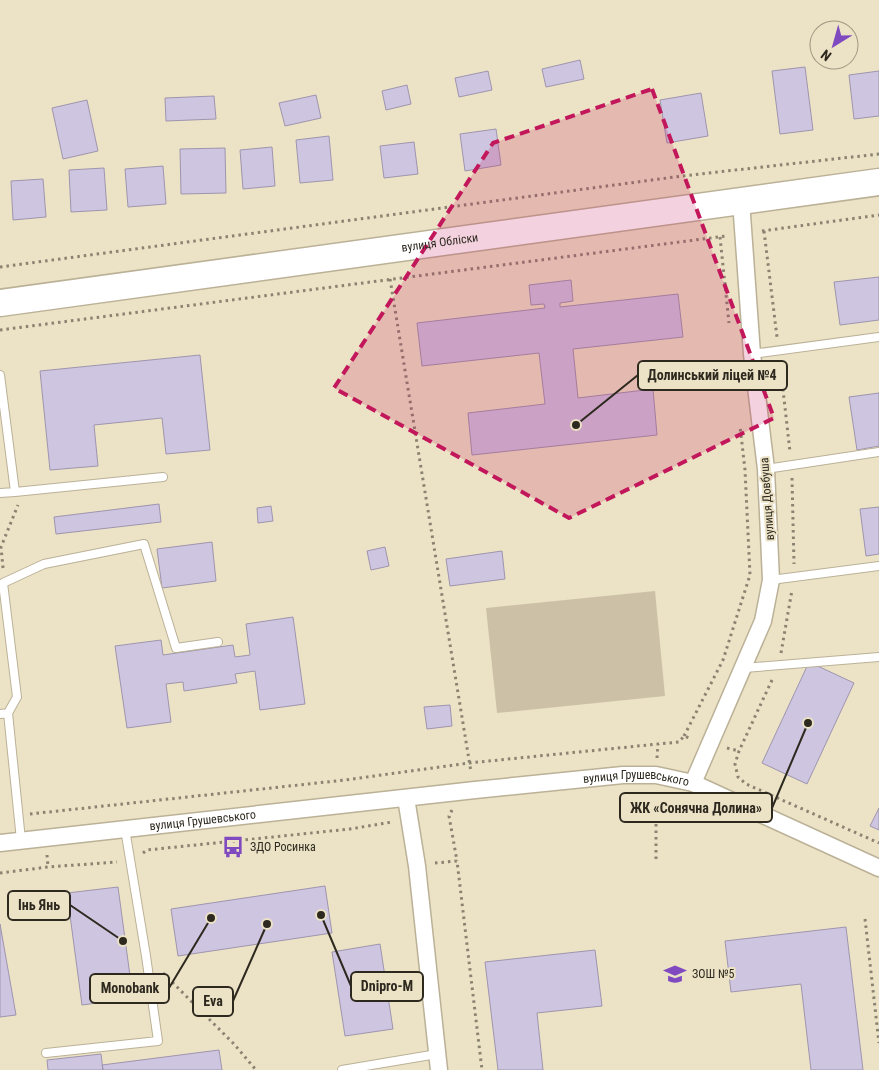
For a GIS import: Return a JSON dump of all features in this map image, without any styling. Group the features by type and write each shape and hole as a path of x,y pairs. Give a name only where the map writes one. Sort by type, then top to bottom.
{"main road":[{"name":"вулиця Обліски","path":"0,303 879,182"}],"street":[{"name":"вулиця Довбуша","path":"693,783 763,621 771,580 766,469 752,354 741,201"},
{"name":"вулиця Грушевського","path":"0,843 475,790 623,775 656,775 693,783 879,868"},
{"path":"406,798 417,866 438,1062"}],"lane":[{"path":"752,354 879,338"},
{"path":"0,375 15,492"},
{"path":"766,469 879,452"},
{"path":"0,493 163,477"},
{"path":"21,840 4,714 18,697 3,584 44,564 144,544 176,648 218,642"},
{"path":"771,580 879,566"},
{"path":"744,668 879,657"},
{"path":"46,1053 158,1041 146,956 124,829"},
{"path":"342,1070 438,1062"}],"path":[{"path":"0,267 682,176 879,154"},
{"path":"0,330 879,215"},
{"path":"720,237 730,325"},
{"path":"390,279 475,790"},
{"path":"19,815 345,780 469,763 678,742 684,736 723,660 750,575 745,470 740,422"},
{"path":"3,584 1,547 24,491"},
{"path":"779,665 734,764 738,777 746,784 879,843"},
{"path":"684,736 739,751"},
{"path":"656,859 658,744"},
{"path":"648,794 664,796"},
{"path":"444,810 453,809 449,816 457,861 482,1070"},
{"path":"0,872 130,861 147,850 350,829 388,824 409,817"},
{"path":"417,866 457,861"},
{"path":"865,919 879,1043"},
{"path":"146,956 234,1044 256,1070"}],"highlighted area":[{"path":"652,89 774,418 569,518 334,388 493,143"}],"shaded area":[{"path":"655,591 665,696 497,713 486,608"}],"building":[{"path":"580,60 584,79 546,87 542,69"},
{"path":"805,67 813,130 780,134 772,71"},
{"path":"488,71 492,90 459,97 455,78"},
{"path":"879,71 879,116 854,119 849,75"},
{"path":"407,85 411,104 386,110 382,91"},
{"path":"701,93 708,136 667,143 660,100"},
{"path":"316,95 321,118 285,126 279,103"},
{"path":"214,96 216,119 166,121 165,98"},
{"path":"87,100 98,151 63,159 52,108"},
{"path":"496,129 501,165 465,171 460,134"},
{"path":"329,136 333,180 300,183 296,140"},
{"path":"414,142 418,174 384,178 380,146"},
{"path":"272,147 275,186 243,189 240,150"},
{"path":"225,148 226,193 181,194 180,149"},
{"path":"163,166 166,204 128,207 125,169"},
{"path":"104,168 107,210 71,212 69,170"},
{"path":"43,179 46,217 13,220 11,181"},
{"path":"879,277 879,320 840,325 834,282"},
{"path":"571,280 573,301 560,303 560,307 678,294 683,337 573,349 578,398 653,389 657,435 472,455 468,413 545,404 539,353 422,366 417,323 545,308 544,304 531,305 529,285"},
{"path":"200,355 210,450 166,454 162,418 94,425 98,466 50,470 40,371"},
{"path":"879,393 879,446 857,450 849,397"},
{"path":"159,504 161,522 56,534 54,517"},
{"path":"271,506 273,521 258,523 257,508"},
{"path":"879,507 879,554 866,556 860,509"},
{"path":"212,542 216,581 162,588 157,549"},
{"path":"385,547 389,566 371,570 367,551"},
{"path":"502,551 505,579 450,586 446,559"},
{"path":"293,617 305,704 260,710 255,671 235,674 237,683 184,691 183,682 166,684 171,722 127,728 115,646 161,640 163,655 233,645 235,657 250,655 246,624"},
{"path":"809,662 854,683 807,784 762,763"},
{"path":"450,705 452,726 427,729 424,707"},
{"path":"879,808 879,830 870,826"},
{"path":"325,886 332,933 178,956 171,909"},
{"path":"118,887 133,998 82,1005 67,893"},
{"path":"0,924 16,1015 0,1017"},
{"path":"846,927 863,1070 811,1070 801,984 731,992 725,941"},
{"path":"380,944 393,1029 345,1036 332,952"},
{"path":"595,950 602,1006 537,1013 543,1070 498,1070 485,962"},
{"path":"219,1050 222,1070 103,1070 102,1065"},
{"path":"101,1054 103,1070 48,1070 47,1060"}],"place":[{"name":"Долинський ліцей №4","path":"576,425"},
{"name":"ЖК «Сонячна Долина»","path":"808,723"},
{"name":"ЗДО Росинка","path":"233,847"},
{"name":"Dnipro-M","path":"321,915"},
{"name":"Monobank","path":"211,918"},
{"name":"Eva","path":"267,924"},
{"name":"Інь Янь","path":"123,941"},
{"name":"ЗОШ №5","path":"675,974"}]}
